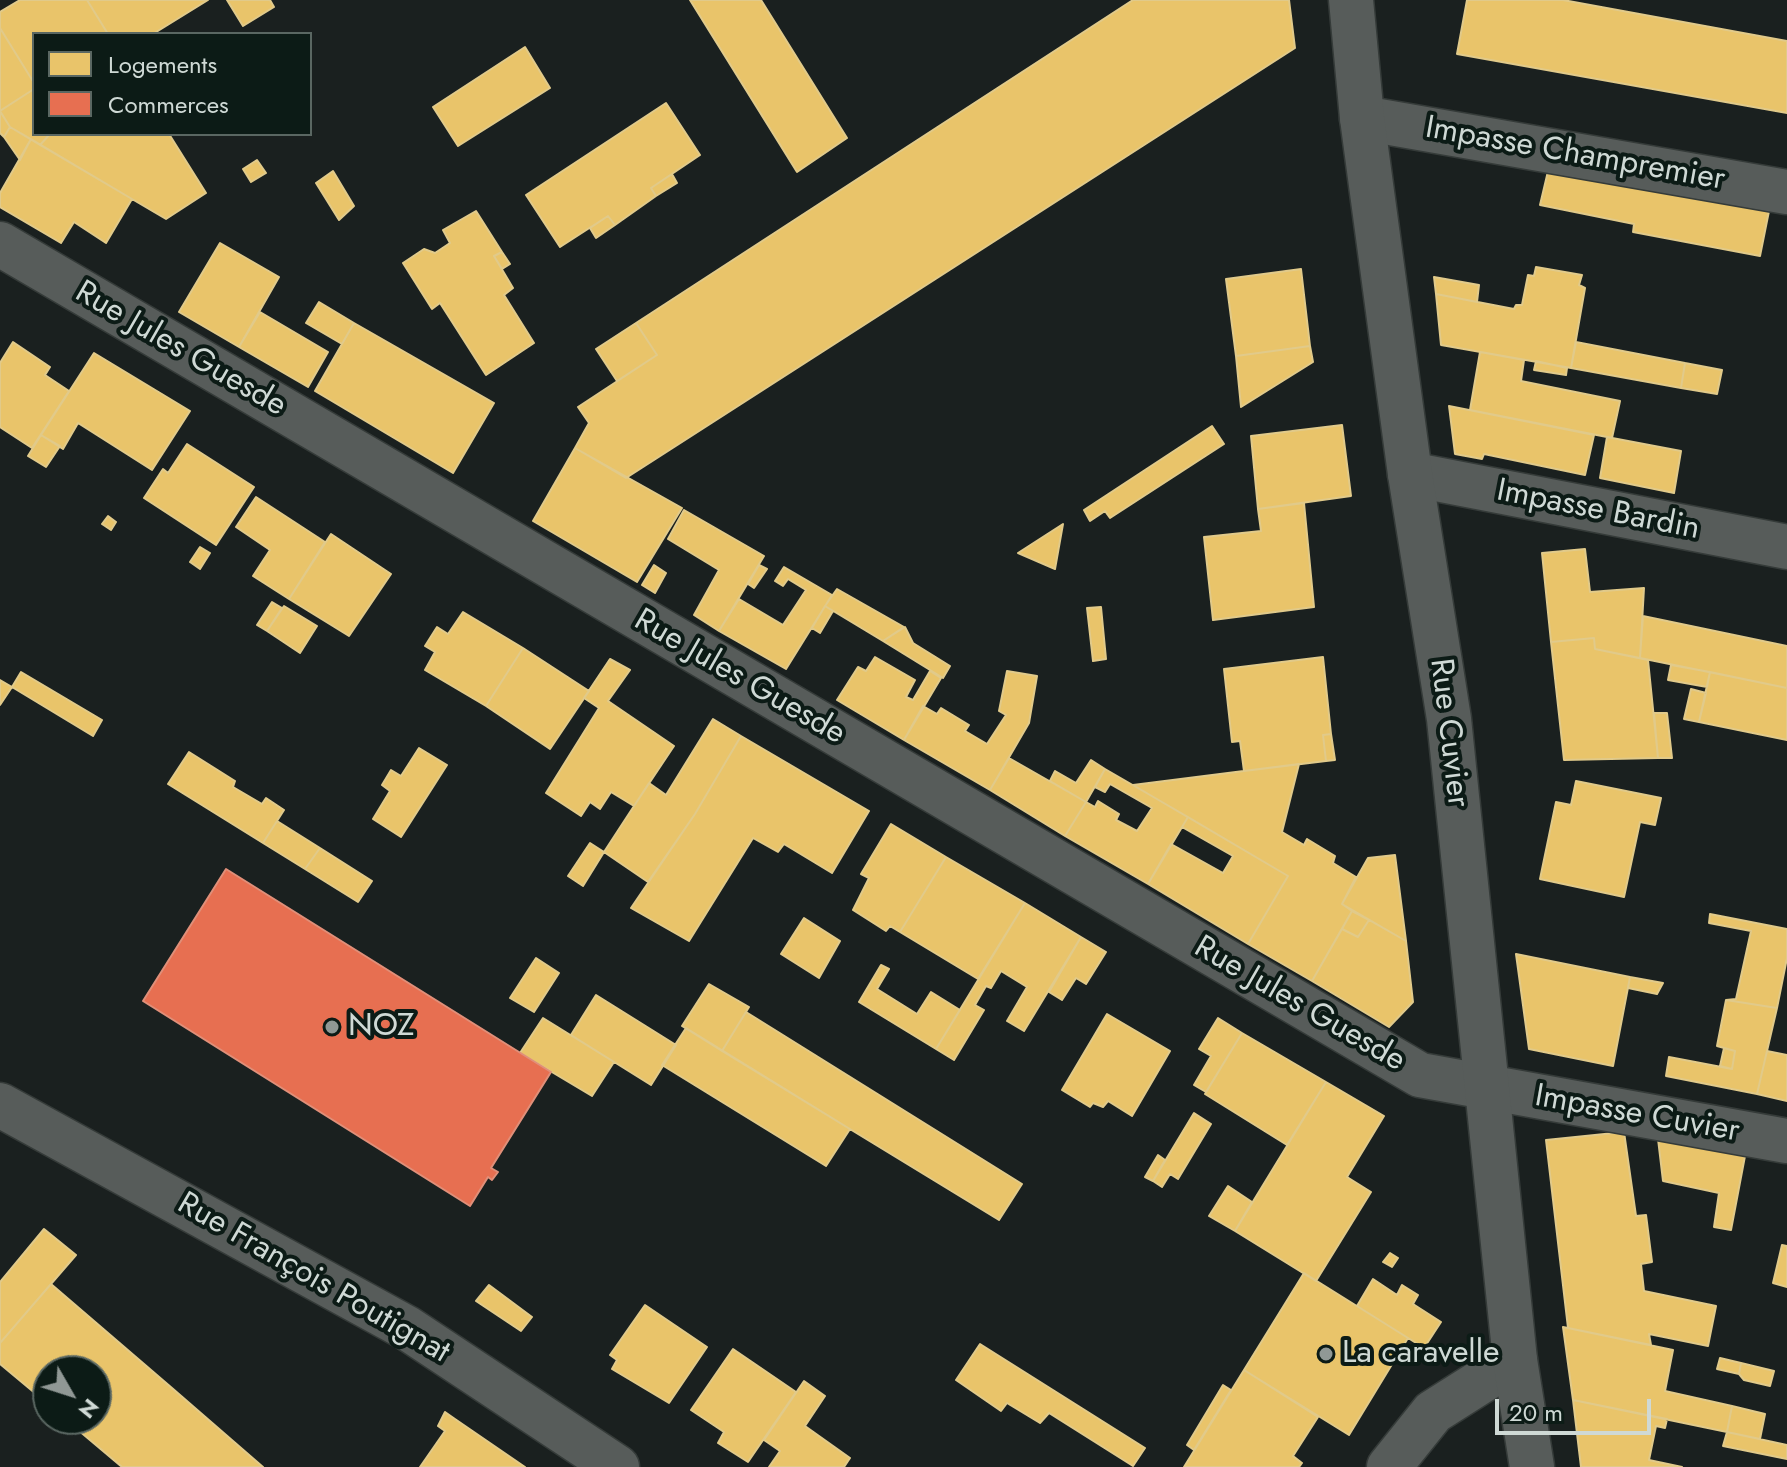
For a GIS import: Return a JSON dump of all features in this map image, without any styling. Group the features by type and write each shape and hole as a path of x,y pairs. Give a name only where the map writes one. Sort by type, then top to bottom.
{"street":[{"name":"Rue Cuvier","path":"1351,0 1362,118 1410,474 1449,719 1515,1360 1532,1467"},
{"name":"Impasse Champremier","path":"1362,118 1787,192"},
{"name":"Rue Jules Guesde","path":"0,244 1420,1075 1487,1088"},
{"name":"Impasse Bardin","path":"1410,474 1787,547"},
{"name":"Impasse Cuvier","path":"1487,1088 1787,1141"},
{"name":"Rue François Poutignat","path":"0,1105 407,1328 617,1467"},
{"path":"1389,1467 1433,1412 1515,1360"}],"building: Logements":[{"path":"20,0 87,0 107,32 32,32 32,80 0,28 0,12"},
{"path":"87,0 208,0 156,32 107,32"},
{"path":"227,0 270,0 274,7 243,26"},
{"path":"690,0 761,0 847,138 797,172"},
{"path":"1133,0 1289,0 1295,48 626,478 575,448 589,423 578,407 657,355 636,323"},
{"path":"1467,0 1563,0 1787,41 1787,113 1457,54"},
{"path":"0,28 32,80 32,90 0,111"},
{"path":"525,47 550,88 458,146 433,107"},
{"path":"32,90 32,136 48,136 40,145 10,127 0,111"},
{"path":"666,103 700,155 651,188 656,196 615,225 608,216 560,247 526,195"},
{"path":"0,111 10,127 4,137 0,133"},
{"path":"10,127 31,139 20,160 4,137"},
{"path":"48,136 170,136 206,193 166,219 40,145"},
{"path":"31,139 132,199 106,243 74,222 61,243 0,207 0,193"},
{"path":"257,160 266,173 251,182 243,169"},
{"path":"1549,167 1770,206 1760,256 1633,232 1634,224 1540,205"},
{"path":"333,171 354,206 339,220 316,183"},
{"path":"672,174 677,183 656,196 651,188"},
{"path":"476,211 502,252 494,256 513,288 504,295 534,343 486,375 440,303 432,309 403,263 424,249 435,253 450,243 443,230"},
{"path":"608,216 615,225 596,238 590,228"},
{"path":"220,243 279,277 239,347 179,312"},
{"path":"502,252 510,264 502,269 494,256"},
{"path":"1536,267 1582,275 1579,285 1585,288 1571,368 1441,345 1436,294 1514,309 1516,305 1522,305 1528,275 1534,276"},
{"path":"1301,269 1310,346 1236,356 1226,279"},
{"path":"1434,277 1479,285 1477,302 1436,294"},
{"path":"319,302 354,323 342,344 306,323"},
{"path":"260,312 328,352 308,387 239,347"},
{"path":"354,323 494,403 453,473 315,391"},
{"path":"636,323 657,355 617,381 596,349"},
{"path":"13,342 50,367 45,375 69,391 32,448 0,427 0,363"},
{"path":"1576,342 1685,363 1681,388 1571,368"},
{"path":"1310,346 1313,362 1241,407 1236,356"},
{"path":"1480,352 1524,360 1521,381 1620,401 1612,438 1470,410"},
{"path":"94,353 190,411 152,470 78,423 63,449 41,435"},
{"path":"1536,361 1567,368 1566,375 1534,370"},
{"path":"1685,363 1722,370 1717,394 1681,388"},
{"path":"1449,406 1594,435 1585,475 1484,454 1482,459 1455,454"},
{"path":"1342,425 1351,496 1258,509 1251,436"},
{"path":"1212,426 1224,444 1110,518 1105,511 1090,521 1084,510"},
{"path":"41,435 60,446 46,467 28,456"},
{"path":"1607,437 1681,451 1674,493 1600,478"},
{"path":"187,444 254,487 216,545 144,498 163,469 168,473"},
{"path":"575,448 682,508 637,582 533,521"},
{"path":"256,497 325,542 289,599 253,576 270,550 236,527"},
{"path":"1304,503 1314,607 1213,620 1204,537 1261,531 1258,509"},
{"path":"684,510 764,556 719,631 694,615 719,570 668,539"},
{"path":"108,516 116,522 111,530 102,524"},
{"path":"1063,524 1055,569 1018,553"},
{"path":"331,534 391,574 349,636 289,599"},
{"path":"200,547 210,553 200,569 190,562"},
{"path":"1585,549 1590,592 1644,588 1640,658 1595,649 1594,638 1551,642 1542,553"},
{"path":"654,565 666,573 655,593 642,585"},
{"path":"759,565 767,569 754,588 748,584"},
{"path":"784,567 832,595 786,669 719,631 739,599 783,625 806,590 788,579 783,586 775,581"},
{"path":"837,589 904,627 883,641 825,606"},
{"path":"272,602 282,608 267,631 257,625"},
{"path":"284,606 317,626 300,653 267,631"},
{"path":"825,606 833,611 820,633 812,628"},
{"path":"1101,607 1106,659 1093,661 1087,608"},
{"path":"463,612 523,648 486,706 425,670 435,652 425,646 437,627 448,634"},
{"path":"1643,616 1787,646 1787,688 1640,658"},
{"path":"905,627 913,643 950,666 943,678 883,641"},
{"path":"1594,638 1595,649 1648,660 1658,758 1564,760 1551,642"},
{"path":"523,648 589,691 550,749 486,706"},
{"path":"875,657 915,680 906,697 913,700 930,671 941,678 904,740 837,700 858,667 866,671"},
{"path":"1323,657 1331,734 1323,735 1326,761 1244,771 1240,741 1232,742 1224,669"},
{"path":"610,659 630,670 608,701 674,746 634,806 611,792 600,809 590,802 581,816 546,793 599,708 584,698"},
{"path":"1671,665 1710,672 1707,687 1668,680"},
{"path":"1007,671 1037,676 1029,723 990,790 904,740 923,706 937,714 941,708 969,725 965,731 987,744 1006,715 999,711"},
{"path":"21,672 102,720 93,736 12,687"},
{"path":"1710,672 1787,688 1787,740 1699,722"},
{"path":"0,680 12,687 0,705"},
{"path":"1691,689 1706,693 1699,722 1684,719"},
{"path":"1654,713 1667,713 1672,758 1658,758"},
{"path":"713,719 741,736 695,814 648,882 604,852 649,783 666,795"},
{"path":"1331,734 1335,760 1326,761 1323,735"},
{"path":"741,736 869,811 832,873 784,844 778,852 753,838 689,941 631,908 695,814"},
{"path":"419,748 447,765 401,837 373,819 390,791 382,785 391,770 401,776"},
{"path":"189,752 235,781 233,787 262,804 266,798 284,810 263,843 168,784"},
{"path":"1009,758 1086,802 1065,836 990,790"},
{"path":"1091,760 1105,769 1086,802 1050,781 1055,771 1076,783"},
{"path":"1299,764 1282,832 1304,845 1307,839 1335,856 1333,863 1356,877 1342,904 1352,911 1312,981 1248,944 1288,876 1133,785"},
{"path":"1105,769 1188,817 1148,884 1065,836 1086,802 1095,807 1098,801 1119,814 1116,820 1137,831 1152,808 1110,784 1105,792 1095,787"},
{"path":"1576,781 1661,798 1655,825 1640,822 1624,897 1540,879 1556,802 1571,805"},
{"path":"1188,817 1288,876 1248,944 1148,884 1171,844 1223,873 1233,856 1182,827"},
{"path":"277,821 320,848 305,869 263,843"},
{"path":"891,824 946,857 900,932 890,926 886,931 853,910 869,878 861,874"},
{"path":"590,843 604,852 583,886 568,876"},
{"path":"320,848 372,881 358,902 305,869"},
{"path":"1395,855 1406,941 1342,904 1368,858"},
{"path":"946,857 1025,903 978,979 900,932"},
{"path":"1025,903 1081,937 1024,1031 1007,1021 1027,987 1001,971 991,988 986,986 975,1005 984,1010 954,1060 936,1049"},
{"path":"1352,911 1369,920 1358,937 1342,929"},
{"path":"1710,914 1787,929 1787,958 1777,1008 1726,1000 1736,999 1751,931 1709,923"},
{"path":"804,918 840,941 819,978 781,954"},
{"path":"1369,920 1406,941 1413,1002 1389,1027 1312,981 1342,929 1358,937"},
{"path":"1081,937 1106,952 1086,984 1076,978 1062,1000 1049,992"},
{"path":"1516,954 1630,977 1613,1066 1529,1049"},
{"path":"536,958 559,973 534,1012 510,998"},
{"path":"881,965 889,969 877,989 917,1014 931,992 960,1010 936,1049 859,1002"},
{"path":"1630,977 1663,983 1657,994 1628,988"},
{"path":"709,984 749,1007 722,1051 682,1026"},
{"path":"596,995 676,1045 651,1085 571,1035"},
{"path":"1726,1000 1777,1008 1757,1094 1666,1076 1669,1057 1732,1069 1735,1051 1717,1046"},
{"path":"746,1012 1022,1184 999,1220 722,1051"},
{"path":"1107,1014 1170,1051 1132,1116 1108,1101 1103,1107 1093,1103 1090,1107 1062,1090"},
{"path":"543,1018 614,1062 592,1096 520,1053"},
{"path":"1218,1018 1242,1033 1206,1092 1194,1085 1211,1056 1199,1049"},
{"path":"686,1028 850,1129 826,1166 662,1065"},
{"path":"1242,1033 1326,1082 1287,1145 1205,1094"},
{"path":"1724,1048 1735,1051 1732,1069 1720,1066"},
{"path":"1767,1051 1787,1055 1787,1101 1757,1094"},
{"path":"1326,1082 1384,1116 1347,1177 1371,1192 1316,1281 1235,1231"},
{"path":"1194,1113 1211,1124 1178,1179 1170,1174 1162,1187 1153,1181"},
{"path":"1624,1132 1636,1216 1646,1215 1652,1262 1641,1264 1644,1291 1716,1306 1708,1346 1649,1334 1651,1345 1568,1328 1546,1140"},
{"path":"1658,1139 1745,1156 1731,1230 1714,1227 1719,1193 1663,1181"},
{"path":"1158,1155 1165,1160 1153,1181 1145,1177"},
{"path":"1228,1186 1252,1202 1235,1231 1209,1216"},
{"path":"44,1229 76,1255 0,1343 0,1282"},
{"path":"1782,1245 1787,1246 1787,1287 1773,1283"},
{"path":"1390,1253 1398,1258 1392,1267 1383,1262"},
{"name":"La caravelle","path":"1304,1273 1408,1338 1349,1435 1244,1370"},
{"path":"1373,1279 1397,1295 1402,1285 1418,1295 1413,1304 1441,1322 1424,1348 1357,1306"},
{"path":"51,1284 263,1467 122,1467 84,1435 112,1435 112,1355 32,1355 32,1391 0,1364 0,1343"},
{"path":"489,1285 532,1317 521,1331 476,1301"},
{"path":"645,1305 707,1347 669,1403 612,1369 617,1360 610,1355"},
{"path":"1563,1327 1673,1350 1665,1391 1732,1406 1727,1432 1573,1400"},
{"path":"980,1344 1145,1448 1133,1466 1049,1413 1040,1423 1007,1403 1001,1411 956,1380"},
{"path":"733,1349 796,1392 748,1462 718,1443 724,1432 691,1410"},
{"path":"1720,1358 1741,1363 1739,1374 1717,1369"},
{"path":"1741,1363 1774,1371 1770,1386 1744,1380 1739,1374"},
{"path":"1244,1370 1318,1417 1293,1456 1302,1463 1299,1467 1184,1467"},
{"path":"804,1381 825,1396 805,1426 850,1458 844,1467 769,1467 780,1451 764,1440"},
{"path":"1223,1385 1231,1390 1194,1450 1187,1445"},
{"path":"1573,1400 1667,1419 1665,1428 1656,1426 1649,1460 1682,1467 1581,1467"},
{"path":"1732,1406 1765,1414 1760,1439 1727,1432"},
{"path":"445,1412 525,1467 420,1467 445,1431 438,1426"},
{"path":"1727,1432 1787,1445 1787,1459 1723,1446"}],"building: Commerces":[{"name":"NOZ","path":"226,869 551,1072 491,1168 498,1172 492,1180 488,1177 470,1206 143,1001"}],"place":[{"name":"NOZ","path":"332,1027"},
{"name":"La caravelle","path":"1326,1354"}]}
